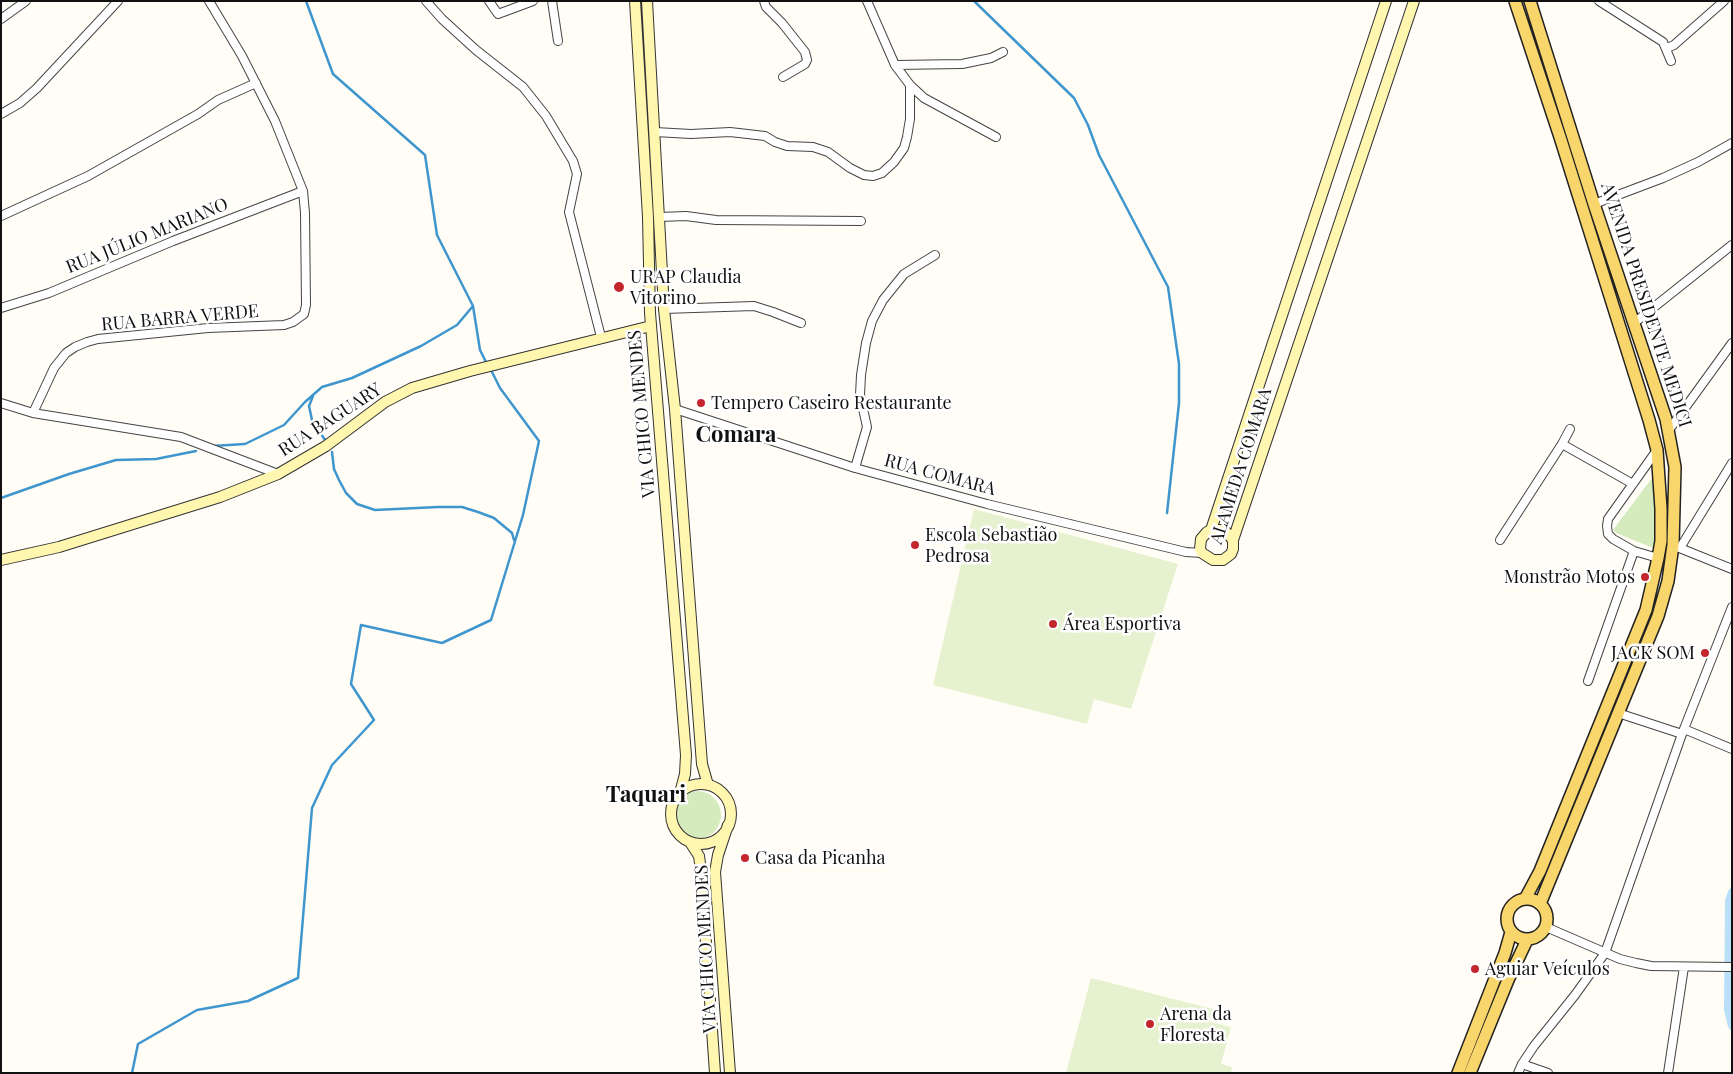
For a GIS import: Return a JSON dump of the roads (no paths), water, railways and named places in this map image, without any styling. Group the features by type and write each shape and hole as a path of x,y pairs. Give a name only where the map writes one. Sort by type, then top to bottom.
{"main road":[{"name":"VIA CHICO MENDES","path":"635,1 648,217 651,326 686,755 685,774 680,793"},
{"name":"VIA CHICO MENDES","path":"647,1 664,308 675,409 702,764 708,785"},
{"name":"ALAMEDA COMARA","path":"1386,1 1212,530 1207,532 1201,539 1200,549 1202,553 1213,560 1223,560 1233,549 1233,540 1414,1"},
{"name":"AVENIDA PRESIDENTE MEDICI","path":"1515,1 1649,420 1657,450 1662,509 1661,542 1646,610 1540,871 1525,899"},
{"name":"AVENIDA PRESIDENTE MEDICI","path":"1530,1 1594,204 1669,430 1675,467 1676,547 1658,616 1540,904"},
{"name":"RUA BAGUARY","path":"1,560 59,547 210,500 278,474 326,446 385,402 412,388 470,371 651,326"},
{"path":"1212,530 1222,530 1233,540"},
{"path":"699,784 708,785 716,788 727,800 730,816 728,825 723,834 715,840 705,844 690,842 680,836 673,826 670,814 673,802 680,793 689,787 699,784"},
{"name":"VIA CHICO MENDES","path":"728,825 718,855 715,872 730,1073"},
{"name":"VIA CHICO MENDES","path":"690,842 699,856 702,871 715,1073"},
{"path":"1525,899 1533,900 1540,904 1547,915 1546,927 1538,936 1527,940 1518,938 1511,932 1506,920 1510,908 1525,899"},
{"path":"1458,1073 1505,953 1511,932"},
{"path":"1470,1073 1508,980 1527,940"}],"street":[{"path":"1,19 26,1"},
{"path":"1,114 20,103 37,88 118,1"},
{"name":"RUA BARRA VERDE","path":"33,413 54,368 66,353 86,342 98,339 208,328 278,325 293,322 302,316 305,310 305,213 302,191 281,136 256,83 209,1"},
{"path":"426,1 442,19 476,50 523,87 546,116 573,161 577,174 569,212 601,338"},
{"path":"489,1 498,14 533,1"},
{"path":"552,1 558,41"},
{"path":"764,1 766,7 806,52 808,60 805,64 783,77"},
{"path":"867,1 895,65 910,85 924,98 996,137"},
{"path":"1599,1 1664,43 1671,60"},
{"path":"1667,48 1674,45 1723,2"},
{"path":"895,65 962,64 991,58 1003,52"},
{"path":"1,216 81,180 198,114 218,100 256,83"},
{"path":"655,132 691,134 730,132 766,136 775,142 787,146 813,147 828,152 850,168 873,176 882,173 894,162 904,148 910,119 910,85"},
{"path":"1594,204 1663,178 1698,162 1732,143"},
{"name":"RUA JÚLIO MARIANO","path":"1,308 48,293 173,240 302,191"},
{"path":"659,217 686,216 716,220 861,221"},
{"path":"1634,323 1732,245"},
{"path":"856,468 867,427 860,394 866,343 872,320 883,300 904,274 935,255"},
{"path":"664,308 754,306 801,324"},
{"path":"1669,430 1732,343"},
{"path":"3,406 33,413 181,437 278,474"},
{"name":"RUA COMARA","path":"675,409 856,468 988,504 1186,552 1202,553"},
{"path":"1500,540 1570,429"},
{"path":"1562,444 1633,484"},
{"path":"1657,450 1608,519 1606,526 1608,534 1613,539 1634,551 1658,558"},
{"path":"1732,462 1676,547 1732,569"},
{"path":"1588,681 1634,551"},
{"path":"1518,1073 1522,1064 1575,995 1604,953 1683,732 1732,607"},
{"path":"1618,713 1732,749"},
{"path":"1546,927 1604,953 1636,963 1651,966 1732,967"},
{"path":"1668,1073 1684,967"},
{"path":"1522,1064 1548,1073"}],"waterway":[{"path":"306,1 333,74 425,155 437,235 473,306 480,350 487,364"},
{"path":"974,1 1074,98 1088,125 1099,155 1168,287 1179,364 1179,403 1167,513"},
{"path":"212,446 245,444 284,425 322,387 352,378 421,346 457,325 473,306"},
{"path":"132,1073 138,1044 197,1010 248,1001 298,978 312,808 332,765 374,720 351,684 361,625 442,643 491,620 523,515 539,441 500,388 490,368"},
{"path":"313,396 309,406 312,420 325,440"},
{"path":"1,498 116,460 156,459 196,451"},
{"path":"332,452 334,469 339,480 346,493 357,504 375,510 462,507 494,518 512,533 514,540"},
{"path":"1732,892 1729,901 1728,1010 1732,1026"}],"place":[{"name":"URAP Claudia Vitorino","path":"619,287"},
{"name":"Tempero Caseiro Restaurante","path":"701,403"},
{"name":"Escola Sebastião Pedrosa","path":"915,545"},
{"name":"Monstrão Motos","path":"1645,577"},
{"name":"Área Esportiva","path":"1053,624"},
{"name":"JACK SOM","path":"1705,653"},
{"name":"Casa da Picanha","path":"745,858"},
{"name":"Aguiar Veículos","path":"1475,969"},
{"name":"Arena da Floresta","path":"1150,1024"}],"district":[{"name":"Comara","path":"736,435"},
{"name":"Taquari","path":"646,795"}]}
